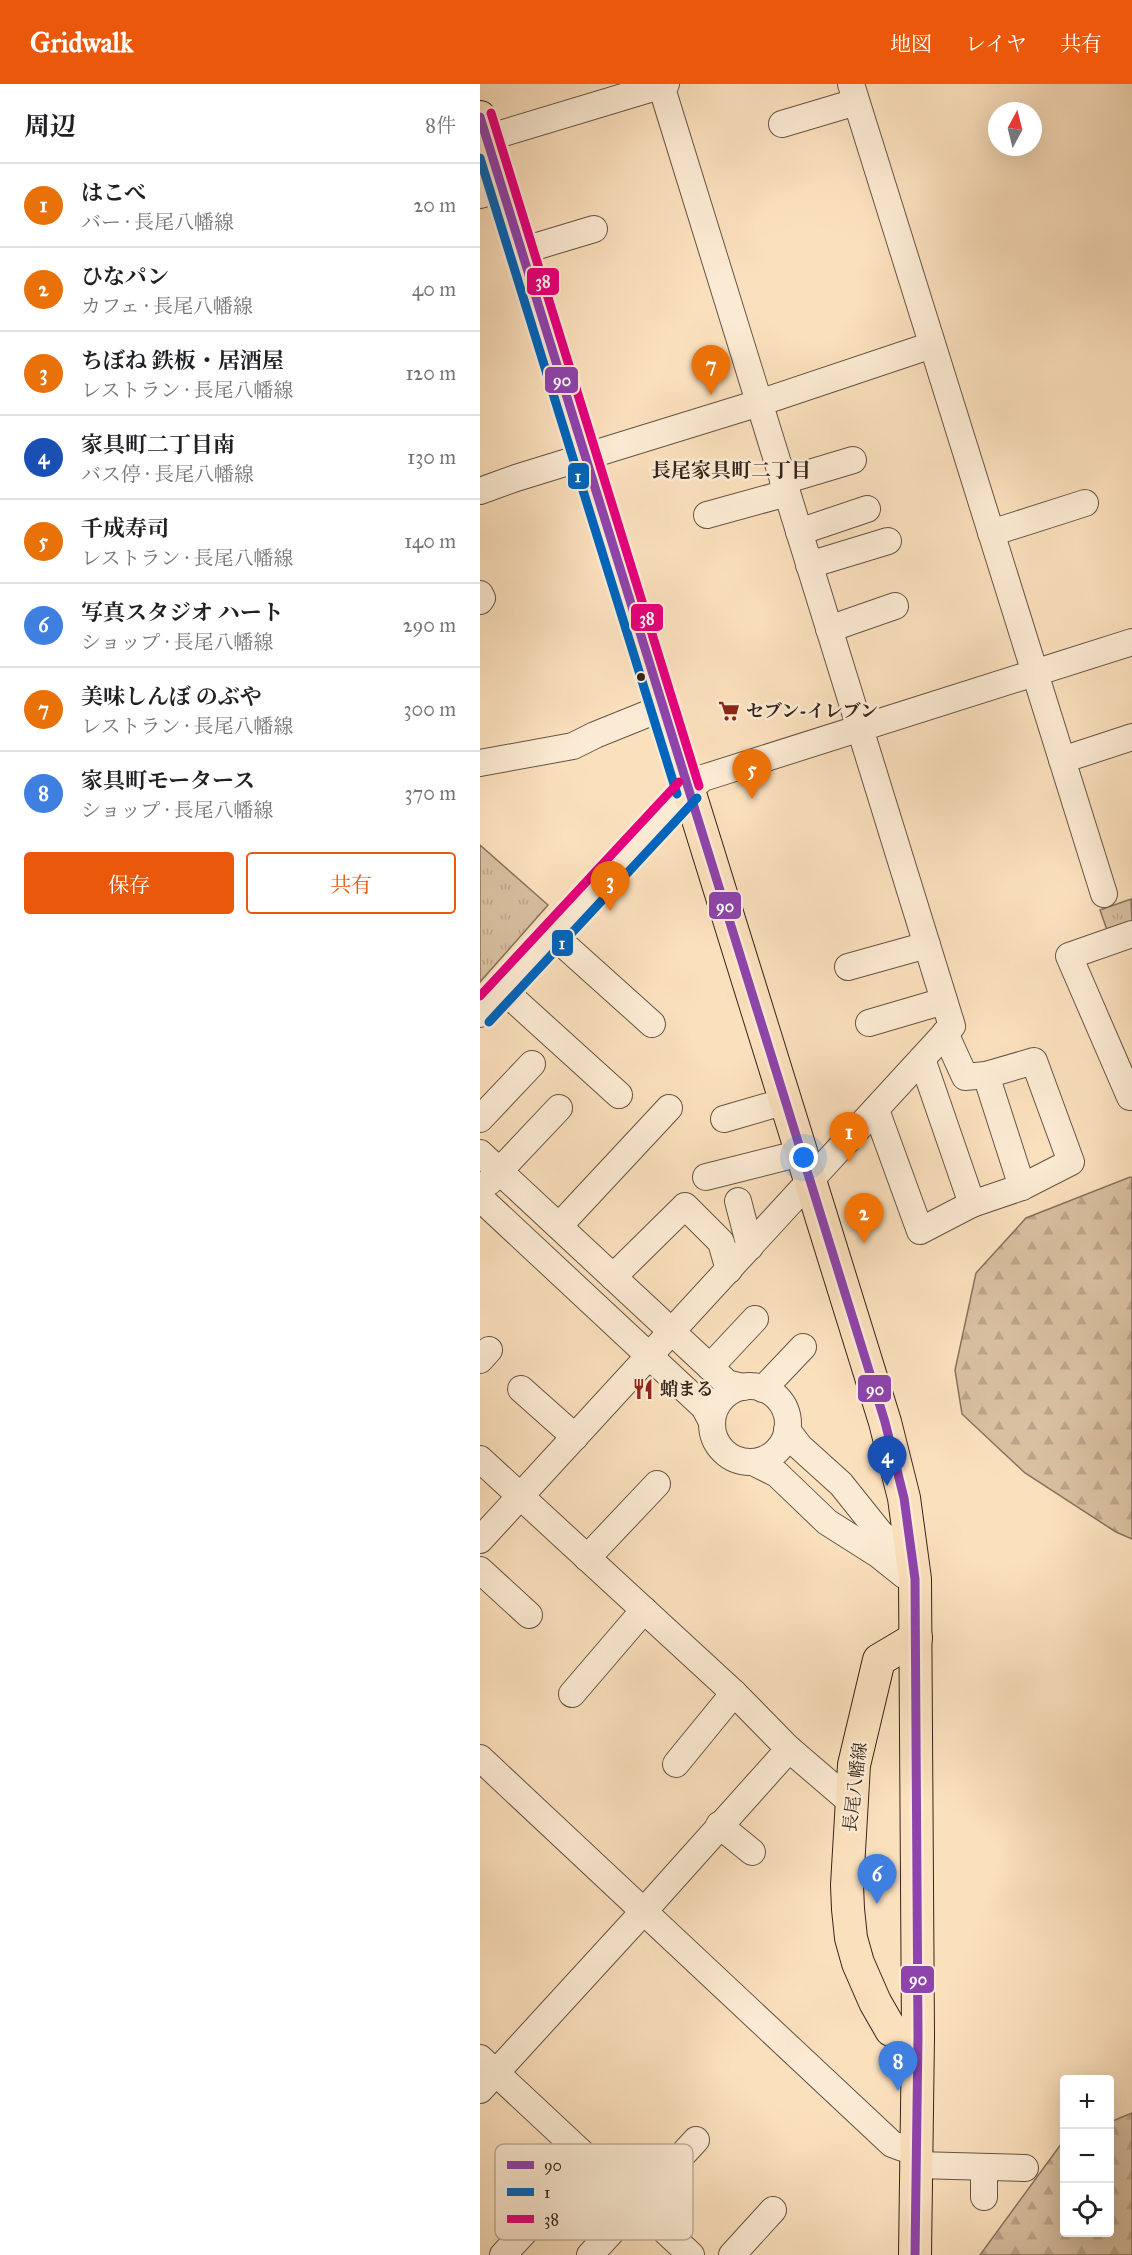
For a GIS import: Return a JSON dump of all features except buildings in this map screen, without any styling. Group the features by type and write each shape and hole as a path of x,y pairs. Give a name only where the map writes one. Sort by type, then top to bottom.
{"main road":[{"path":"483,127 491,192 521,251 885,1422 904,1498 915,1579 916,1638 918,2036 915,2255"},
{"name":"長尾八幡線","path":"916,1638 879,1660 854,1766 847,1885 853,1946 858,1964 875,2002 891,2030 918,2036"}],"street":[{"path":"483,127 663,85 759,403 861,728 944,1001 949,1030 965,1077 986,1075 1034,1060 1082,1159 1022,1187 972,1204 920,1231 876,1110"},
{"path":"782,124 854,93 1104,894"},
{"path":"521,251 594,229"},
{"path":"480,491 759,403 932,345"},
{"path":"707,515 853,460"},
{"path":"991,533 1085,503"},
{"path":"799,532 867,509"},
{"path":"810,566 888,541"},
{"path":"480,594 482,598 480,601"},
{"path":"829,629 896,606"},
{"path":"480,1014 688,790 703,778 1132,642"},
{"path":"480,764 573,746 662,708"},
{"path":"1062,760 1132,737"},
{"path":"553,934 652,1024"},
{"path":"1132,934 1069,956 1130,1097 1132,1096"},
{"path":"848,967 927,945"},
{"path":"502,989 619,1095"},
{"path":"869,1023 944,1001"},
{"path":"480,1540 750,1247 806,1167 876,1110 949,1030"},
{"path":"922,1059 972,1204"},
{"path":"480,1119 532,1064"},
{"path":"986,1075 1022,1187"},
{"path":"724,1119 786,1101"},
{"path":"480,1191 559,1108"},
{"path":"559,1226 669,1108"},
{"path":"480,1153 727,1383 753,1388 776,1397 784,1406 788,1418 788,1430 784,1442 766,1458 753,1462"},
{"path":"706,1177 806,1167"},
{"path":"480,1198 704,1407 712,1422"},
{"path":"738,1201 750,1247"},
{"path":"613,1277 685,1206 721,1242 729,1270"},
{"path":"564,1277 587,1253"},
{"path":"710,1367 755,1319"},
{"path":"803,1347 753,1388 731,1391 722,1398 715,1409 712,1422 713,1435 728,1455 753,1462 777,1474 828,1522 879,1555 904,1575 915,1579"},
{"path":"521,1389 575,1437"},
{"path":"788,1430 800,1447 841,1484 881,1534 897,1545 911,1548"},
{"path":"480,1459 734,1693 789,1749 851,1802"},
{"path":"587,1558 657,1484"},
{"path":"480,1570 529,1616"},
{"path":"572,1694 644,1610"},
{"path":"676,1764 734,1693"},
{"path":"569,2144 485,2074 644,1911 789,1749"},
{"path":"480,1758 892,2144 917,2159 984,2167 1026,2168"},
{"path":"719,1825 752,1852"},
{"path":"692,2144 696,2140"},
{"path":"984,2167 984,2197"},
{"path":"732,2255 773,2210"},
{"path":"503,2255 517,2240"},
{"path":"590,2255 604,2240"},
{"path":"673,2240 688,2254"}],"green space":[{"path":"480,845 548,905 480,982"},
{"path":"1131,899 1132,922 1107,930 1100,910"},
{"path":"1132,1178 1132,1539 1116,1532 1025,1473 962,1414 955,1370 976,1273 1026,1218"},
{"path":"1132,2113 1132,2255 980,2255 1060,2145 1060,2237 1114,2237 1114,2120"}],"transit line":[{"name":"38","path":"491,113 699,786"},
{"name":"90","path":"480,117 885,1422 904,1498 915,1579 918,2036 915,2255"},
{"name":"1","path":"480,158 677,794"},
{"name":"38","path":"480,996 679,782"},
{"name":"1","path":"489,1022 697,798"}],"place":[{"name":"美味しんぼ のぶや","path":"711,395"},
{"name":"セブン-イレブン","path":"729,711"},
{"name":"千成寿司","path":"752,799"},
{"name":"ちぼね 鉄板・居酒屋","path":"610,911"},
{"name":"はこべ","path":"849,1162"},
{"name":"ひなパン","path":"864,1243"},
{"name":"蛸まる","path":"643,1389"},
{"name":"家具町二丁目南","path":"887,1486"},
{"name":"写真スタジオ ハート","path":"877,1904"},
{"name":"家具町モータース","path":"898,2091"}],"district":[{"name":"長尾家具町二丁目","path":"731,470"}]}
